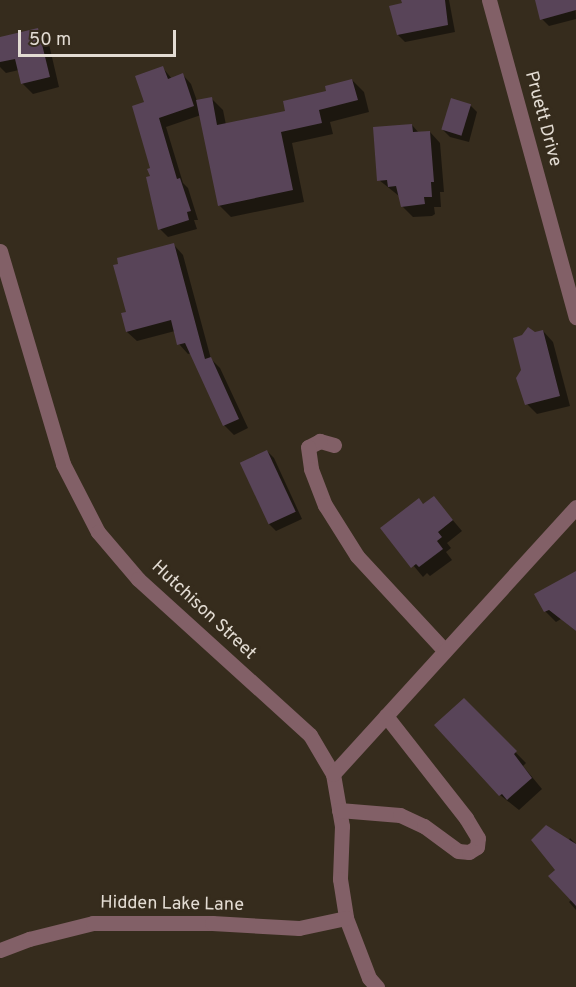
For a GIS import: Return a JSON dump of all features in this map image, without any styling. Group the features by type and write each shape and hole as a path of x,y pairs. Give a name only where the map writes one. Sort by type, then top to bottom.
{"street":[{"name":"Pruett Drive","path":"489,0 576,317"},
{"name":"Hutchison Street","path":"0,251 63,464 98,532 138,579 310,735 333,774 342,826 340,879 346,918 369,978 377,987"},
{"path":"334,445 320,441 308,447 311,469 325,505 357,556 445,651"},
{"path":"333,774 576,507"},
{"path":"339,810 400,815 424,825 458,851 469,852 477,847 478,838 466,818 386,716"},
{"name":"Hidden Lake Lane","path":"0,950 28,939 93,923 212,923 299,928 346,918"}],"building":[{"path":"401,0 445,0 448,25 397,35 389,6 402,3"},
{"path":"535,0 576,0 576,10 540,20"},
{"path":"38,28 50,77 21,84 15,59 0,62 0,37"},
{"path":"163,66 168,79 183,73 194,106 159,118 177,179 180,178 191,211 187,212 189,220 158,230 146,177 150,176 147,169 150,168 132,106 144,102 135,76"},
{"path":"352,79 358,100 319,110 322,123 281,132 293,190 218,206 196,100 212,97 217,125 285,111 283,101 326,91 325,86"},
{"path":"451,98 471,104 461,136 441,130"},
{"path":"412,124 413,132 430,131 434,182 431,182 432,197 424,197 425,204 401,207 396,186 388,187 387,180 377,181 373,127"},
{"path":"174,243 205,359 211,357 239,419 223,426 185,343 177,345 171,320 126,332 121,313 126,312 113,265 118,264 117,258"},
{"path":"528,327 535,332 543,330 560,396 525,405 516,378 521,370 513,338 522,335"},
{"path":"267,450 296,512 269,524 240,463"},
{"path":"434,496 453,520 438,532 442,537 437,541 443,549 419,567 416,564 411,568 380,528 419,498 423,504"},
{"path":"576,571 576,631 549,610 544,612 534,594"},
{"path":"464,698 517,751 514,754 532,778 507,800 502,794 499,796 434,725"},
{"path":"546,825 576,844 576,906 548,876 555,870 531,840"}]}
